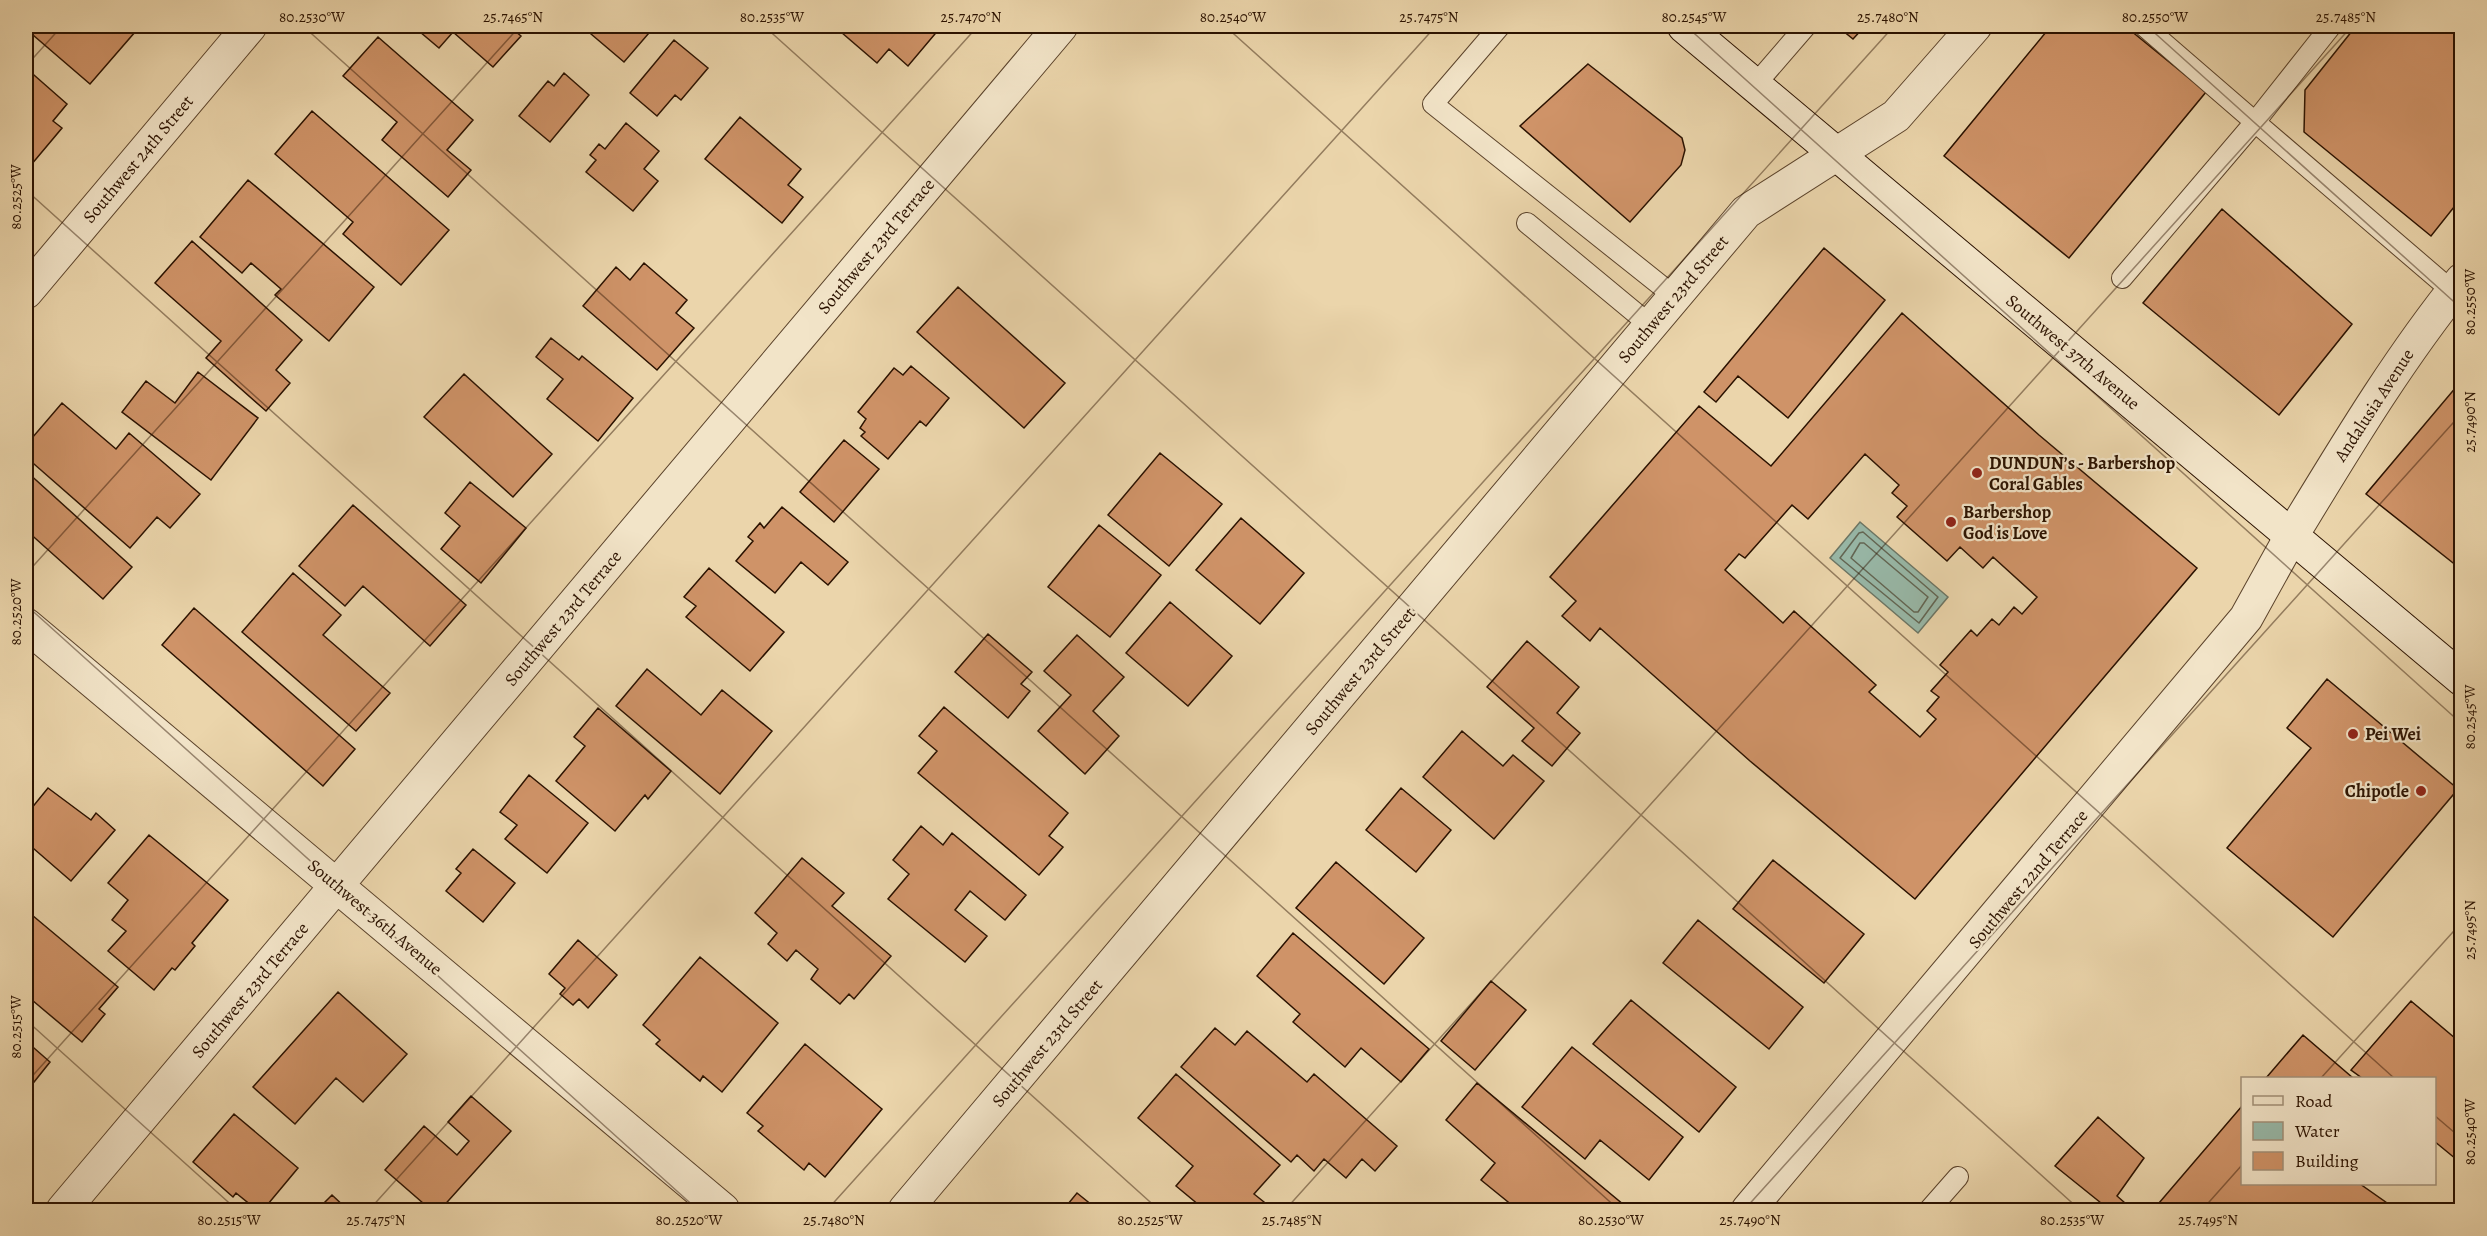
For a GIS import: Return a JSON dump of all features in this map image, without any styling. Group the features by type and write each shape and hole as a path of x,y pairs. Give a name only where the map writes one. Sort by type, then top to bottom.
{"street":[{"name":"Southwest 24th Street","path":"26,292 250,26"},
{"name":"Southwest 23rd Terrace","path":"63,1210 1061,26"},
{"name":"Southwest 37th Avenue","path":"1684,26 2462,679"},
{"name":"Southwest 23rd Street","path":"905,1210 1746,212 1896,116 1975,26"},
{"name":"Andalusia Avenue","path":"2292,535 2343,451 2457,285"},
{"name":"Southwest 22nd Terrace","path":"1748,1210 2246,618 2292,535"},
{"name":"Southwest 36th Avenue","path":"26,625 723,1210"}],"lane":[{"path":"1500,26 1433,104 1674,296"},
{"path":"1755,86 1806,26"},
{"path":"2144,26 2255,122 2457,285"},
{"path":"2122,278 2255,122 2331,26"},
{"path":"1527,223 1650,325"},
{"path":"1929,1210 1958,1177"}],"water":[{"path":"1860,522 1948,597 1918,633 1830,558"}],"building":[{"path":"29,26 127,26 135,32 90,84 26,29"},
{"path":"413,26 509,26 521,36 493,67 453,32 439,48"},
{"path":"598,26 655,26 624,62 591,34"},
{"path":"834,26 936,26 940,28 908,66 889,49 877,63"},
{"path":"1837,26 1865,26 1853,39"},
{"path":"2051,26 2125,26 2206,92 2069,258 1944,156"},
{"path":"2356,26 2462,26 2462,197 2431,236 2304,132 2305,90"},
{"path":"378,37 473,120 447,150 471,170 448,197 382,140 397,122 343,76"},
{"path":"674,40 708,68 681,100 675,95 657,116 630,93"},
{"path":"1588,64 1682,138 1685,150 1681,165 1630,222 1520,126"},
{"path":"26,68 67,104 53,121 62,128 26,171"},
{"path":"564,73 589,95 550,142 519,116 548,81 554,86"},
{"path":"312,111 449,230 401,285 343,234 353,222 275,154"},
{"path":"740,117 801,169 788,185 803,197 782,223 705,159"},
{"path":"626,123 659,151 644,169 658,181 633,211 586,172 596,160 590,155 599,144 605,149"},
{"path":"248,180 374,287 329,341 275,295 281,289 251,263 242,273 200,237"},
{"path":"2222,209 2352,324 2279,415 2143,303"},
{"path":"192,241 302,340 276,370 290,383 266,411 206,358 221,341 155,283"},
{"path":"1824,248 1885,300 1788,418 1738,376 1716,402 1704,392"},
{"path":"644,263 687,300 676,313 694,328 657,370 583,306 616,267 630,280"},
{"path":"958,287 1065,383 1024,428 917,332"},
{"path":"1902,313 2039,435 2197,568 1915,899 1750,761 1600,628 1590,641 1562,616 1576,601 1550,577 1699,406 1771,466","holes":["1865,454 1899,485 1892,493 1907,506 1897,517 1947,561 1960,547 1983,568 1993,557 2037,597 2022,614 2014,607 1999,625 1992,619 1977,636 1971,630 1940,665 1948,672 1931,691 1939,697 1927,711 1936,719 1920,737 1869,692 1876,685 1794,611 1783,623 1725,570 1739,554 1745,558 1792,505 1808,519"]},
{"path":"551,338 579,360 582,356 633,398 598,441 547,399 563,379 536,357"},
{"path":"911,366 949,398 926,426 920,421 888,459 861,436 865,432 860,428 866,419 858,412 894,368 903,375"},
{"path":"198,372 258,418 211,480 122,412 146,381 175,403"},
{"path":"464,374 552,454 513,497 424,417"},
{"path":"2462,380 2462,570 2366,494"},
{"path":"62,403 116,449 129,433 200,494 170,528 157,517 130,548 26,457 26,445"},
{"path":"844,440 879,469 834,522 800,492"},
{"path":"1160,453 1222,504 1169,566 1108,515"},
{"path":"26,471 132,567 103,599 26,530"},
{"path":"470,482 526,528 481,583 441,549 460,526 445,513"},
{"path":"353,505 466,605 430,646 363,586 345,606 299,566"},
{"path":"782,507 848,562 828,585 801,562 775,593 736,561 753,541 748,537 760,523 764,528"},
{"path":"1241,518 1304,573 1260,624 1196,570"},
{"path":"1099,525 1161,575 1110,637 1048,587"},
{"path":"709,568 784,632 750,671 686,617 696,606 684,597"},
{"path":"293,573 341,615 323,635 390,693 356,731 242,632"},
{"path":"1170,602 1232,656 1188,706 1126,653"},
{"path":"194,608 355,749 323,786 162,645"},
{"path":"988,634 1032,672 1021,684 1030,691 1008,718 955,672"},
{"path":"1077,635 1124,677 1093,711 1119,736 1085,774 1038,731 1071,695 1044,671"},
{"path":"1527,641 1579,687 1557,713 1580,733 1552,766 1522,741 1534,728 1487,687"},
{"path":"647,669 701,715 722,690 772,731 720,794 616,706"},
{"path":"2327,679 2458,789 2333,937 2227,848 2311,748 2287,728"},
{"path":"944,707 1068,813 1049,836 1063,847 1039,875 918,773 937,751 919,736"},
{"path":"598,708 671,771 648,799 645,795 615,831 556,781 585,746 574,737"},
{"path":"1462,731 1503,766 1513,755 1544,781 1494,839 1423,777"},
{"path":"529,775 588,823 547,873 505,839 517,825 500,812"},
{"path":"48,788 91,820 96,813 115,830 71,881 26,842 26,815"},
{"path":"1401,788 1451,830 1416,872 1366,830"},
{"path":"921,826 943,845 952,833 1026,895 1005,920 970,891 955,910 987,936 965,962 888,899 909,874 893,860"},
{"path":"149,835 228,900 192,943 195,946 175,970 172,968 154,990 108,951 126,931 112,920 128,900 108,883"},
{"path":"473,849 515,883 483,922 446,891 461,873 456,869"},
{"path":"802,858 844,893 832,906 891,956 854,999 849,994 840,1004 811,979 818,969 796,950 787,961 768,944 777,933 755,913"},
{"path":"1773,860 1864,934 1824,983 1733,909"},
{"path":"1336,862 1424,938 1384,984 1296,908"},
{"path":"2462,875 2462,891 2454,885"},
{"path":"26,910 118,987 99,1009 105,1014 82,1042 26,995"},
{"path":"1698,920 1803,1007 1769,1049 1663,963"},
{"path":"1293,933 1429,1049 1401,1082 1361,1048 1345,1067 1293,1022 1300,1014 1257,976"},
{"path":"578,940 617,975 588,1008 579,999 573,1005 560,994 565,988 549,974"},
{"path":"700,957 778,1023 722,1092 703,1076 700,1081 656,1044 660,1040 643,1025"},
{"path":"1491,981 1526,1010 1475,1070 1441,1041"},
{"path":"338,992 407,1054 363,1102 336,1078 295,1124 253,1087"},
{"path":"1631,1000 1736,1087 1699,1132 1593,1044"},
{"path":"2411,1001 2462,1044 2462,1164 2436,1143 2436,1077 2361,1077 2351,1070"},
{"path":"1215,1028 1235,1045 1247,1031 1307,1082 1314,1074 1397,1146 1375,1171 1362,1159 1346,1178 1324,1159 1314,1171 1297,1155 1291,1162 1181,1067"},
{"path":"2303,1035 2352,1077 2267,1077"},
{"path":"26,1041 50,1062 26,1092"},
{"path":"805,1044 882,1109 825,1177 809,1163 804,1170 758,1131 763,1126 747,1113"},
{"path":"1572,1047 1683,1137 1649,1180 1600,1140 1585,1159 1522,1107"},
{"path":"1176,1074 1280,1165 1254,1194 1274,1210 1205,1210 1176,1186 1193,1166 1138,1118"},
{"path":"1477,1083 1630,1210 1518,1210 1481,1180 1495,1163 1446,1120"},
{"path":"471,1096 511,1131 440,1210 431,1210 385,1170 424,1126 457,1155 469,1141 448,1122"},
{"path":"2241,1107 2241,1185 2361,1185 2397,1210 2153,1210"},
{"path":"234,1114 298,1168 263,1210 257,1210 236,1193 233,1197 193,1162"},
{"path":"2098,1117 2144,1158 2117,1196 2133,1210 2094,1210 2101,1203 2055,1166"},
{"path":"1077,1193 1098,1210 1063,1210"},
{"path":"332,1195 348,1210 317,1210"}],"place":[{"name":"DUNDUN’s - Barbershop Coral Gables","path":"1977,473"},
{"name":"Barbershop God is Love","path":"1951,522"},
{"name":"Pei Wei","path":"2353,734"},
{"name":"Chipotle","path":"2421,791"}]}
